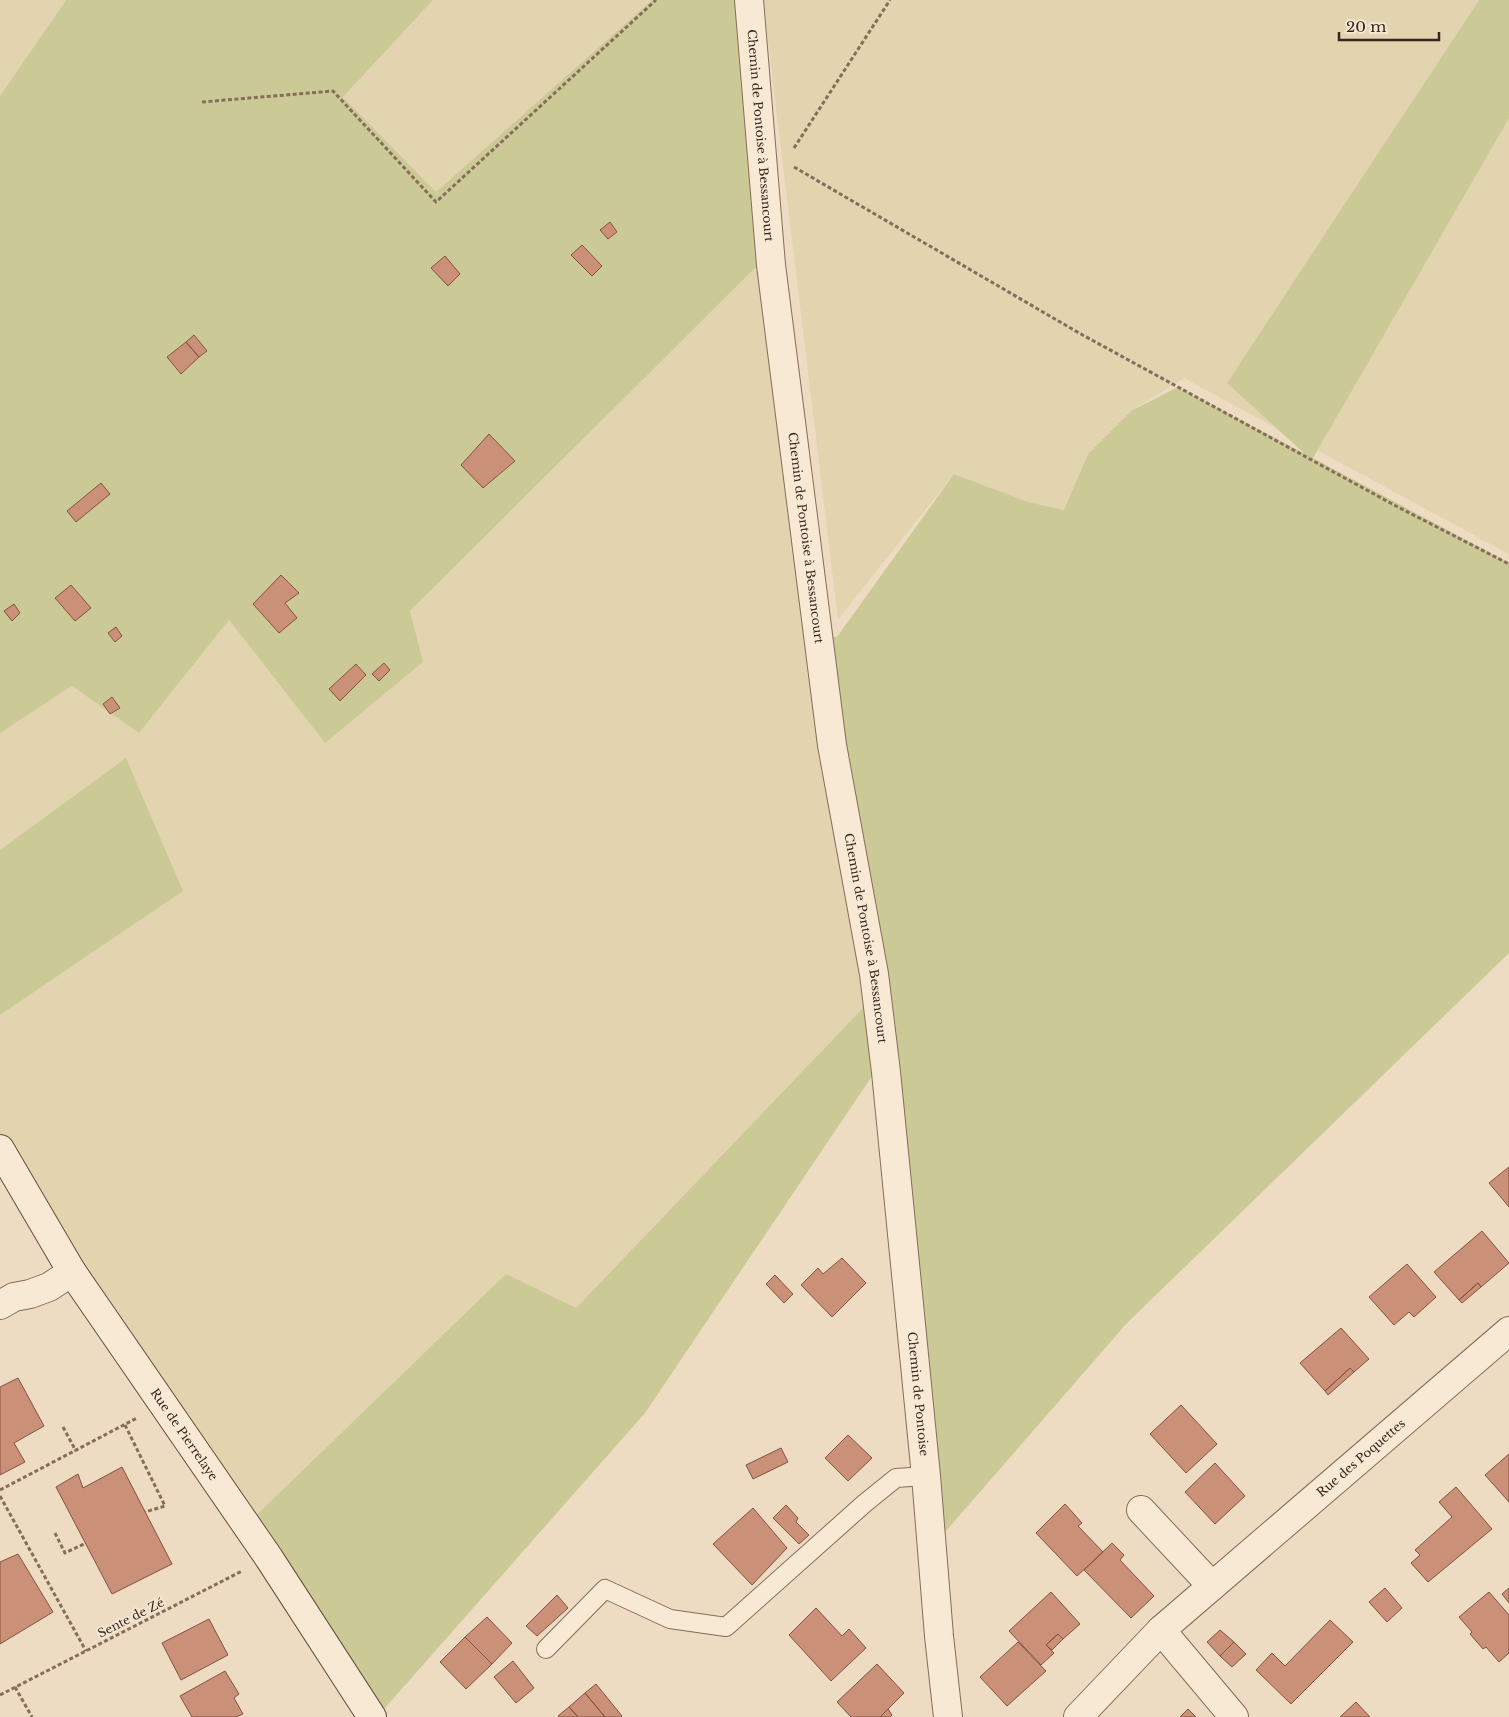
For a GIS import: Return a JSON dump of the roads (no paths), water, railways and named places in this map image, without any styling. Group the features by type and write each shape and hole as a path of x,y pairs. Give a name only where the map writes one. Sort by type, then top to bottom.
{"street":[{"name":"Chemin de Pontoise à Bessancourt","path":"750,0 771,265 832,745 874,974 886,1072"},
{"name":"Chemin de Pontoise","path":"886,1072 948,1717"},
{"name":"Rue de Pierrelaye","path":"0,1148 72,1272 269,1558 372,1717"},
{"path":"0,1305 14,1297 30,1294 49,1287 72,1272"},
{"name":"Rue des Poquettes","path":"1078,1717 1161,1630 1509,1331"},
{"path":"1141,1510 1212,1586"},
{"path":"1161,1630 1234,1717"}],"lane":[{"path":"546,1649 605,1589 670,1619 726,1627 865,1503 896,1478 926,1476"}]}
